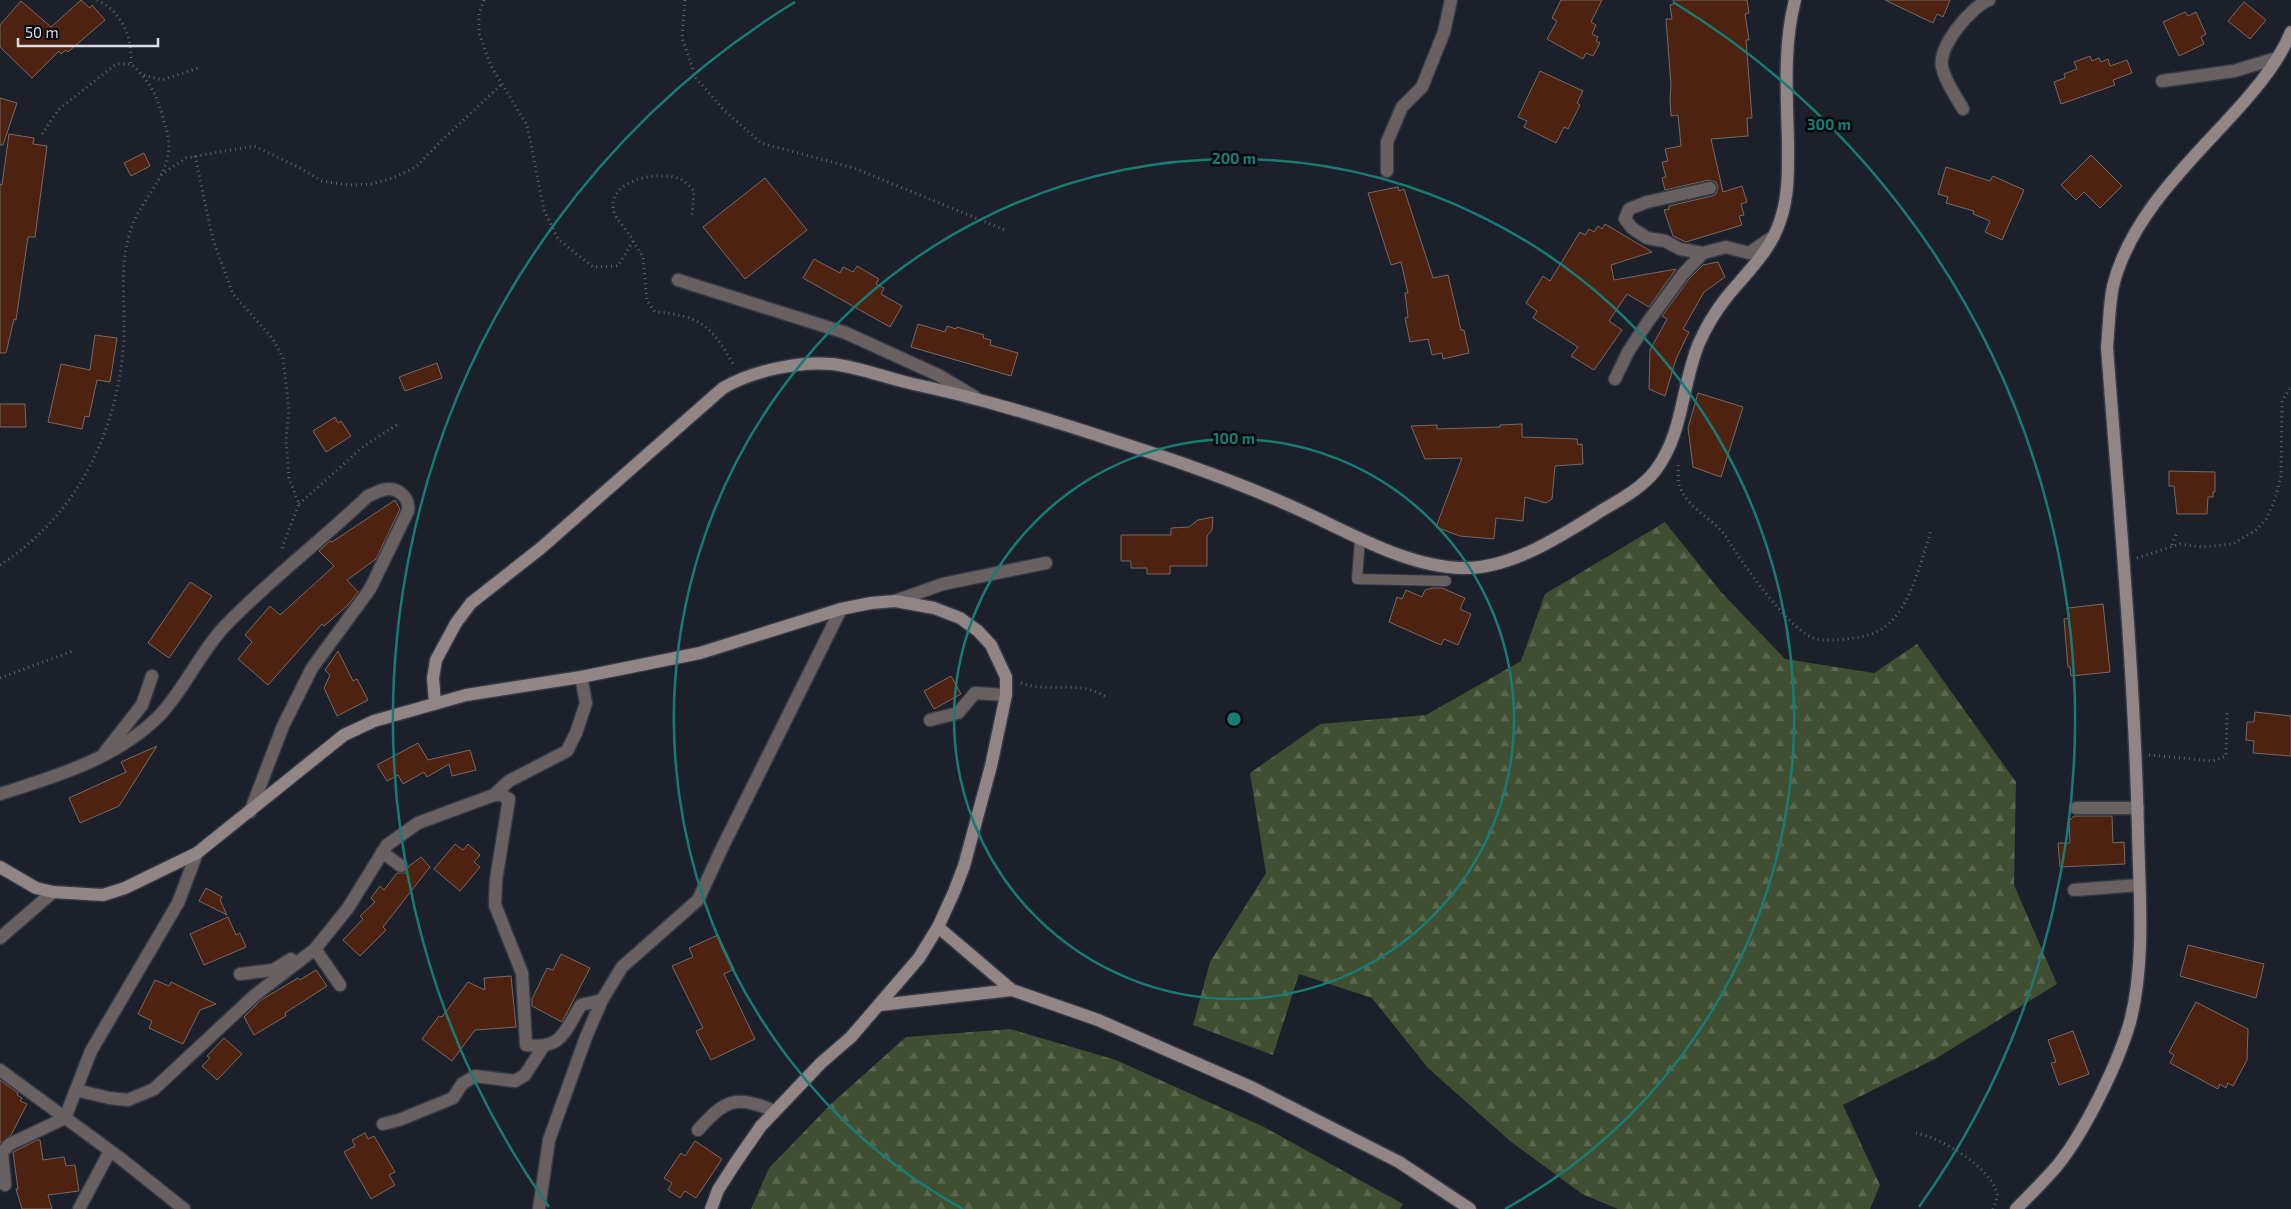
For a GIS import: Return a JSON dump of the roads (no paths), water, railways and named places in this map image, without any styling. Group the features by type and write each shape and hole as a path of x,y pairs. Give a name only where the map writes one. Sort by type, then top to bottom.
{"street":[{"path":"1387,171 1387,142 1402,107 1422,87 1444,32 1450,0"},
{"path":"435,703 433,678 436,660 456,623 471,603 541,548 723,388 740,378 790,366 832,364 977,398 1195,467 1288,504 1384,549 1447,566 1462,568 1482,566 1533,550 1630,493 1655,471 1673,442 1680,420 1690,371 1701,339 1713,316 1762,255 1774,236 1781,219 1786,194 1787,85 1790,23 1795,0"},
{"path":"1962,109 1942,68 1944,51 1964,20 1981,3 1989,0"},
{"path":"2016,1209 2057,1166 2084,1126 2114,1064 2129,1023 2138,983 2140,960 2136,754 2107,347 2113,288 2118,271 2138,226 2183,167 2242,104 2278,58 2291,32"},
{"path":"2162,81 2234,71 2278,58"},
{"path":"1710,188 1647,202 1629,209 1625,219 1632,228 1648,238 1665,241 1680,249 1703,253 1726,247 1749,253 1774,236"},
{"path":"1615,379 1628,352 1647,323 1683,274 1703,253"},
{"path":"678,280 846,333 930,372 977,398"},
{"path":"0,794 62,774 117,750 159,716 223,628 280,574 368,496 384,489 395,490 406,496 410,504 396,538 370,589 312,668 284,726 250,812"},
{"path":"0,867 36,888 53,892 104,895 125,888 197,852 250,812 344,735 374,721 466,695 581,677 700,653 842,609 895,600 944,584 1046,563"},
{"path":"711,1209 718,1190 736,1162 774,1111 821,1063 851,1038 919,958 938,927 964,866 991,766 1006,695 1006,677 991,645 978,630 960,618 934,608 895,600"},
{"path":"539,1209 549,1140 586,1037 602,1000 622,968 698,900 722,848 842,609"},
{"path":"102,756 142,705 152,676"},
{"path":"494,795 509,781 567,752 576,733 586,703 581,677"},
{"path":"930,720 958,713 974,693 1006,695"},
{"path":"76,1090 109,1098 128,1100 154,1088 254,995 318,945 348,908 387,845 418,823 494,795 502,795 509,799 496,880 495,905 522,973 526,1045 543,1047 559,1040 581,1005 602,1000"},
{"path":"2076,808 2138,808"},
{"path":"5,1185 2,1152 10,1144 65,1118 91,1051 178,903 197,852"},
{"path":"382,852 401,866"},
{"path":"2074,890 2139,885"},
{"path":"0,938 53,892"},
{"path":"938,927 1012,990 1098,1020 1251,1087 1399,1162 1470,1209"},
{"path":"240,974 272,970 318,945"},
{"path":"318,945 340,986"},
{"path":"880,1005 1012,990"},
{"path":"383,1124 399,1120 453,1098 462,1084 475,1076 515,1081 525,1075 543,1047"},
{"path":"0,1070 110,1151 184,1209"},
{"path":"698,1130 716,1111 737,1101 752,1102 774,1111"},
{"path":"79,1209 110,1151"}],"lane":[{"path":"1360,538 1357,579 1446,581"}]}
